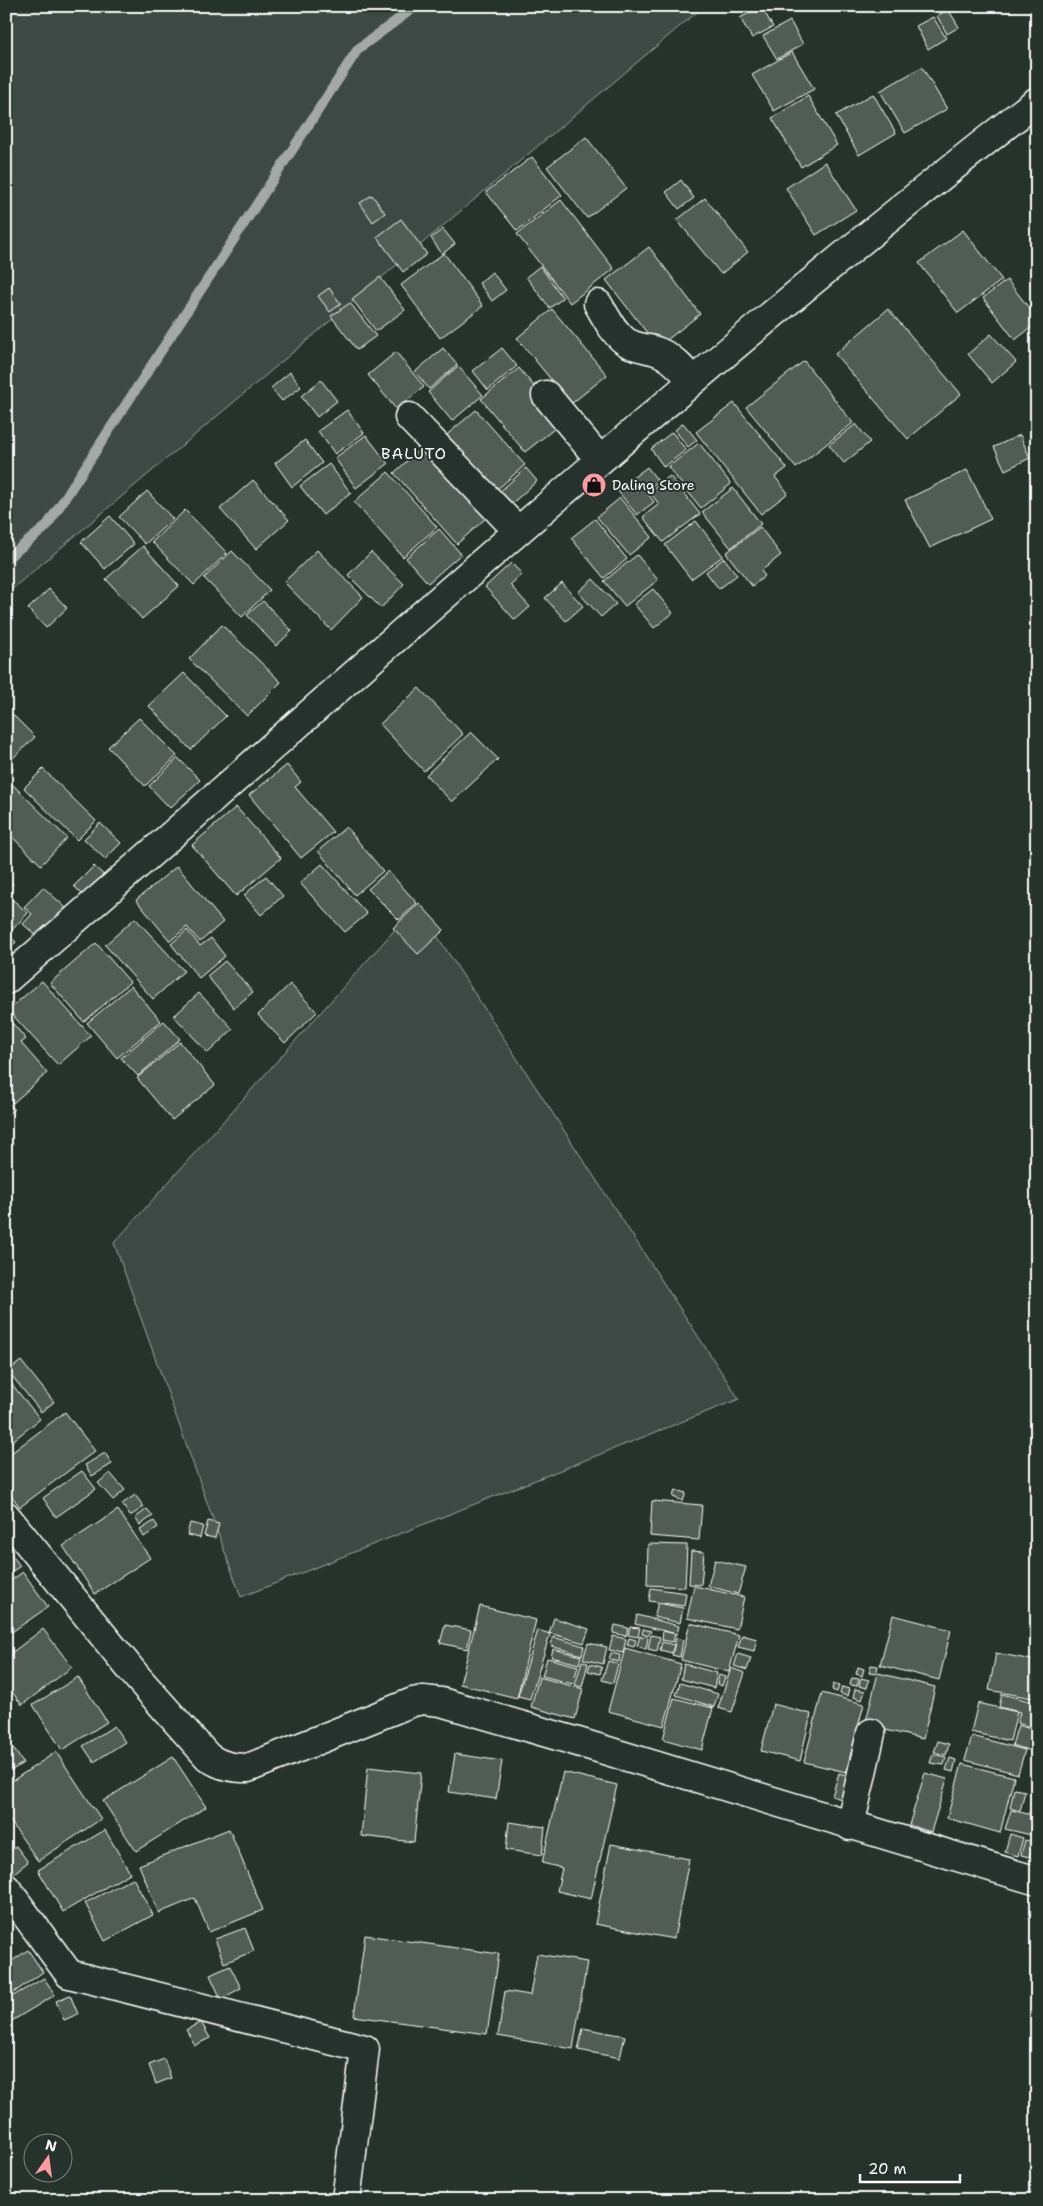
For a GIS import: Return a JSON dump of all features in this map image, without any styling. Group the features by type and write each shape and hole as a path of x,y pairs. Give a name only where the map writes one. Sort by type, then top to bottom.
{"street":[{"path":"6,980 600,460 783,306 1037,101"},
{"path":"598,304 613,329 625,341 636,347 660,352 671,359 693,381"},
{"path":"546,395 600,460"},
{"path":"409,418 518,532"},
{"path":"6,1516 136,1677 208,1757 218,1764 234,1768 248,1768 413,1702 423,1700 441,1702 1037,1882"},
{"path":"850,1826 871,1733"},
{"path":"6,1888 68,1974 365,2049 346,2200"}],"shaded area":[{"path":"6,6 704,6 6,594"},
{"path":"417,905 739,1399 241,1597 114,1243"}],"building":[{"path":"656,6 668,6 660,11"},
{"path":"761,6 773,27 752,38 740,18"},
{"path":"948,9 959,27 947,34 937,16"},
{"path":"933,17 946,38 928,49 916,26"},
{"path":"790,21 803,44 777,59 763,36"},
{"path":"792,52 814,89 774,111 752,75"},
{"path":"922,67 947,109 905,133 880,91"},
{"path":"873,94 896,133 859,155 836,115"},
{"path":"808,96 837,145 801,167 772,118"},
{"path":"586,137 626,188 587,218 547,167"},
{"path":"532,157 562,195 517,231 486,192"},
{"path":"825,162 856,210 816,235 786,188"},
{"path":"681,180 694,198 679,209 666,192"},
{"path":"1037,181 1037,194 1030,187"},
{"path":"372,195 385,213 373,222 360,203"},
{"path":"705,198 748,252 721,274 677,220"},
{"path":"561,200 614,269 570,303 517,234"},
{"path":"401,219 427,254 403,272 377,237"},
{"path":"443,229 455,244 442,254 431,238"},
{"path":"963,230 1002,280 958,313 919,263"},
{"path":"649,247 700,314 658,347 606,280"},
{"path":"444,253 483,306 440,338 401,285"},
{"path":"540,266 563,298 550,308 526,277"},
{"path":"492,272 506,290 492,301 479,283"},
{"path":"380,277 405,310 376,331 352,299"},
{"path":"1007,280 1037,318 1037,323 1015,340 983,298"},
{"path":"329,288 341,304 330,312 318,296"},
{"path":"350,303 376,336 357,350 331,316"},
{"path":"552,309 607,375 571,404 517,338"},
{"path":"888,309 961,394 908,439 835,354"},
{"path":"991,334 1016,362 992,383 968,354"},
{"path":"443,348 457,365 429,389 415,372"},
{"path":"502,348 517,366 488,390 473,371"},
{"path":"396,352 424,387 396,409 368,375"},
{"path":"804,361 853,423 796,468 746,407"},
{"path":"458,366 483,395 452,421 428,392"},
{"path":"519,368 563,422 525,452 481,399"},
{"path":"290,372 301,387 282,401 271,388"},
{"path":"321,380 337,401 317,417 301,396"},
{"path":"734,403 787,468 775,477 788,493 761,514 696,432"},
{"path":"347,410 364,433 335,454 318,431"},
{"path":"476,410 525,465 493,493 443,438"},
{"path":"683,423 697,440 688,447 675,430"},
{"path":"856,424 870,442 844,463 829,445"},
{"path":"672,432 686,450 664,467 651,449"},
{"path":"366,435 388,464 356,488 335,458"},
{"path":"1020,435 1030,458 1005,470 994,447"},
{"path":"305,440 322,463 292,487 275,463"},
{"path":"699,443 731,484 701,508 668,467"},
{"path":"422,447 486,518 457,544 394,473"},
{"path":"329,464 351,493 323,515 300,486"},
{"path":"647,467 658,481 646,491 654,502 637,515 617,490"},
{"path":"526,468 537,481 508,507 497,494"},
{"path":"967,470 991,519 930,548 905,500"},
{"path":"388,472 437,527 403,557 354,502"},
{"path":"670,476 700,514 663,542 643,517 659,504 649,491"},
{"path":"253,480 289,520 256,549 220,509"},
{"path":"733,488 761,524 731,548 702,512"},
{"path":"147,491 173,519 145,544 119,517"},
{"path":"620,498 652,537 629,555 597,517"},
{"path":"185,510 227,553 194,585 152,542"},
{"path":"110,516 134,544 105,569 81,542"},
{"path":"595,519 627,559 604,578 571,538"},
{"path":"696,521 723,556 691,579 665,545"},
{"path":"760,527 781,555 761,571 765,576 752,586 726,553"},
{"path":"439,529 461,554 428,583 406,558"},
{"path":"143,546 179,586 142,619 106,579"},
{"path":"317,550 363,597 331,630 284,582"},
{"path":"232,551 270,590 242,617 204,578"},
{"path":"371,552 404,584 381,608 348,575"},
{"path":"637,555 658,580 625,606 604,581"},
{"path":"724,558 737,575 719,589 706,572"},
{"path":"511,563 522,574 510,585 530,607 515,620 485,587"},
{"path":"593,579 616,604 601,617 578,592"},
{"path":"562,583 583,606 566,621 545,598"},
{"path":"49,589 67,608 46,628 28,609"},
{"path":"653,589 673,613 654,628 634,604"},
{"path":"263,601 292,631 276,646 247,615"},
{"path":"222,625 281,682 247,716 189,659"},
{"path":"184,673 226,716 191,750 149,706"},
{"path":"419,688 463,734 424,771 380,724"},
{"path":"6,708 35,737 11,760 6,755"},
{"path":"139,718 177,756 145,786 108,747"},
{"path":"471,732 498,759 452,802 426,775"},
{"path":"178,758 200,780 170,808 149,786"},
{"path":"6,761 14,769 6,776"},
{"path":"287,765 301,782 295,787 333,832 301,858 249,795"},
{"path":"43,769 96,821 77,840 24,788"},
{"path":"8,780 67,838 41,865 6,831 6,783"},
{"path":"236,807 281,858 236,896 192,845"},
{"path":"100,823 121,843 105,859 84,839"},
{"path":"346,827 383,871 355,895 318,851"},
{"path":"322,864 367,914 345,932 300,883"},
{"path":"94,866 111,882 90,902 74,886"},
{"path":"177,866 223,922 200,942 187,927 170,941 136,900"},
{"path":"388,871 417,903 399,920 368,889"},
{"path":"266,876 283,896 261,915 244,895"},
{"path":"6,878 13,884 6,891"},
{"path":"43,887 66,908 39,938 23,924 32,914 24,907"},
{"path":"7,895 28,913 11,931 6,927"},
{"path":"419,903 444,930 418,954 393,928"},
{"path":"135,918 184,971 153,999 105,945"},
{"path":"187,930 200,946 211,938 225,956 199,978 171,944"},
{"path":"6,933 16,942 6,952"},
{"path":"96,943 130,982 84,1022 50,983"},
{"path":"225,961 253,992 234,1008 207,976"},
{"path":"42,981 91,1036 58,1065 8,1010"},
{"path":"290,984 317,1012 285,1043 258,1015"},
{"path":"131,986 161,1021 117,1058 87,1023"},
{"path":"199,993 233,1029 208,1053 174,1016"},
{"path":"7,1017 26,1039 21,1043 47,1073 13,1103 6,1095"},
{"path":"164,1021 180,1039 138,1076 121,1058"},
{"path":"180,1042 215,1085 172,1120 137,1078"},
{"path":"6,1100 14,1109 6,1116"},
{"path":"21,1361 54,1402 41,1412 8,1371"},
{"path":"6,1377 40,1419 6,1446"},
{"path":"65,1412 95,1451 20,1507 6,1489 6,1457"},
{"path":"105,1453 112,1464 92,1476 85,1465"},
{"path":"82,1471 96,1489 56,1517 43,1498"},
{"path":"110,1473 125,1490 113,1500 98,1483"},
{"path":"675,1490 686,1493 683,1501 673,1497"},
{"path":"135,1495 144,1507 130,1516 122,1504"},
{"path":"652,1501 702,1505 699,1540 650,1536"},
{"path":"147,1509 153,1516 140,1525 135,1518"},
{"path":"118,1510 150,1558 95,1594 63,1546"},
{"path":"154,1521 158,1527 144,1537 140,1530"},
{"path":"208,1521 219,1524 215,1538 204,1536"},
{"path":"190,1523 203,1526 200,1538 187,1535"},
{"path":"648,1544 687,1545 685,1587 647,1585"},
{"path":"6,1547 20,1566 6,1576"},
{"path":"691,1551 704,1552 701,1585 689,1584"},
{"path":"715,1560 746,1567 738,1594 708,1586"},
{"path":"23,1572 48,1607 6,1636 6,1584"},
{"path":"694,1586 744,1597 737,1629 687,1618"},
{"path":"651,1588 686,1593 684,1606 649,1601"},
{"path":"658,1603 683,1608 680,1623 654,1617"},
{"path":"480,1606 536,1620 517,1698 460,1684"},
{"path":"637,1615 679,1626 677,1634 635,1624"},
{"path":"893,1615 951,1630 939,1680 880,1665"},
{"path":"554,1618 589,1629 584,1643 549,1633"},
{"path":"690,1623 739,1635 729,1672 681,1660"},
{"path":"445,1625 471,1630 467,1649 440,1643"},
{"path":"615,1625 628,1628 626,1636 613,1633"},
{"path":"630,1627 640,1628 638,1637 628,1635"},
{"path":"43,1629 72,1667 22,1705 6,1684 6,1657"},
{"path":"643,1629 651,1631 648,1636 642,1634"},
{"path":"538,1630 550,1634 530,1699 518,1696"},
{"path":"663,1631 675,1634 673,1642 662,1640"},
{"path":"651,1635 660,1637 657,1651 648,1649"},
{"path":"742,1635 757,1639 754,1651 738,1647"},
{"path":"613,1636 626,1639 623,1653 609,1650"},
{"path":"640,1636 648,1638 646,1649 637,1646"},
{"path":"553,1637 584,1646 582,1655 551,1646"},
{"path":"629,1638 636,1640 634,1647 627,1645"},
{"path":"676,1638 683,1640 680,1657 672,1655"},
{"path":"662,1642 674,1645 672,1653 660,1650"},
{"path":"588,1643 607,1647 603,1664 583,1659"},
{"path":"625,1648 681,1664 664,1726 608,1711"},
{"path":"553,1649 581,1656 579,1664 551,1657"},
{"path":"611,1653 620,1655 619,1662 609,1659"},
{"path":"996,1653 1037,1661 1037,1699 989,1690"},
{"path":"738,1654 751,1658 747,1670 734,1666"},
{"path":"547,1658 578,1666 573,1684 542,1676"},
{"path":"582,1661 588,1663 582,1687 575,1685"},
{"path":"608,1661 618,1664 613,1683 602,1680"},
{"path":"590,1664 602,1667 600,1674 588,1671"},
{"path":"684,1664 717,1673 714,1688 681,1679"},
{"path":"871,1665 878,1666 876,1674 869,1673"},
{"path":"858,1667 864,1669 862,1676 856,1674"},
{"path":"731,1668 745,1673 732,1712 718,1708"},
{"path":"878,1673 935,1687 923,1739 865,1725"},
{"path":"719,1675 725,1677 722,1686 717,1684"},
{"path":"78,1677 107,1722 62,1750 33,1705"},
{"path":"539,1677 583,1689 575,1719 531,1707"},
{"path":"852,1678 859,1679 857,1686 850,1685"},
{"path":"861,1678 869,1680 867,1688 859,1686"},
{"path":"680,1683 718,1694 714,1707 676,1695"},
{"path":"833,1684 839,1686 837,1692 832,1690"},
{"path":"842,1687 849,1689 847,1696 840,1694"},
{"path":"855,1689 865,1691 862,1700 853,1697"},
{"path":"822,1693 864,1704 846,1772 804,1762"},
{"path":"1002,1694 1037,1703 1037,1729 1017,1723 1020,1712 999,1707"},
{"path":"674,1698 713,1708 702,1750 663,1739"},
{"path":"978,1703 1017,1712 1010,1741 971,1732"},
{"path":"773,1704 811,1714 800,1761 761,1751"},
{"path":"6,1707 12,1716 6,1720"},
{"path":"1018,1725 1037,1731 1031,1751 1012,1745"},
{"path":"114,1726 125,1742 94,1762 83,1746"},
{"path":"972,1736 1025,1750 1018,1774 965,1760"},
{"path":"6,1737 23,1763 6,1774"},
{"path":"938,1741 949,1744 946,1755 934,1752"},
{"path":"56,1752 101,1819 38,1861 6,1815 6,1785"},
{"path":"455,1754 502,1761 496,1799 449,1792"},
{"path":"933,1754 946,1757 944,1765 930,1763"},
{"path":"173,1757 206,1807 136,1851 103,1801"},
{"path":"950,1758 956,1760 953,1772 946,1770"},
{"path":"962,1764 1014,1777 1000,1833 947,1818"},
{"path":"368,1767 421,1773 414,1842 361,1836"},
{"path":"563,1772 617,1785 591,1899 557,1891 562,1868 542,1863"},
{"path":"839,1773 855,1778 848,1801 832,1796"},
{"path":"925,1773 947,1779 931,1832 909,1825"},
{"path":"1014,1789 1025,1791 1020,1811 1010,1808"},
{"path":"1034,1791 1037,1791 1037,1807 1030,1806"},
{"path":"1031,1808 1037,1809 1036,1814 1029,1813"},
{"path":"1011,1810 1036,1816 1031,1835 1005,1829"},
{"path":"509,1822 545,1827 542,1855 506,1850"},
{"path":"229,1829 263,1910 209,1932 195,1898 159,1913 139,1865"},
{"path":"105,1830 130,1873 63,1912 38,1870"},
{"path":"1010,1834 1023,1838 1018,1856 1005,1852"},
{"path":"1025,1840 1034,1842 1029,1857 1021,1855"},
{"path":"611,1844 689,1859 674,1939 595,1924"},
{"path":"16,1846 28,1862 10,1876 6,1872 6,1854"},
{"path":"133,1878 153,1915 105,1941 85,1903"},
{"path":"245,1928 254,1951 224,1963 215,1939"},
{"path":"365,1935 499,1954 487,2034 354,2016"},
{"path":"28,1950 43,1972 6,1998 6,1965"},
{"path":"537,1954 587,1962 573,2049 498,2036 505,1991 530,1995"},
{"path":"230,1966 241,1988 221,1999 210,1975"},
{"path":"44,1978 55,1995 10,2022 6,2016 6,2000"},
{"path":"70,1995 78,2014 64,2020 56,2001"},
{"path":"201,2022 210,2038 195,2045 186,2030"},
{"path":"583,2028 625,2036 620,2058 578,2050"},
{"path":"164,2059 171,2078 156,2084 149,2065"}],"waterway":[{"path":"6,559 46,527 358,49 416,6"}],"place":[{"name":"Daling Store","path":"594,485"}],"district":[{"name":"BALUTO","path":"414,453"}]}
